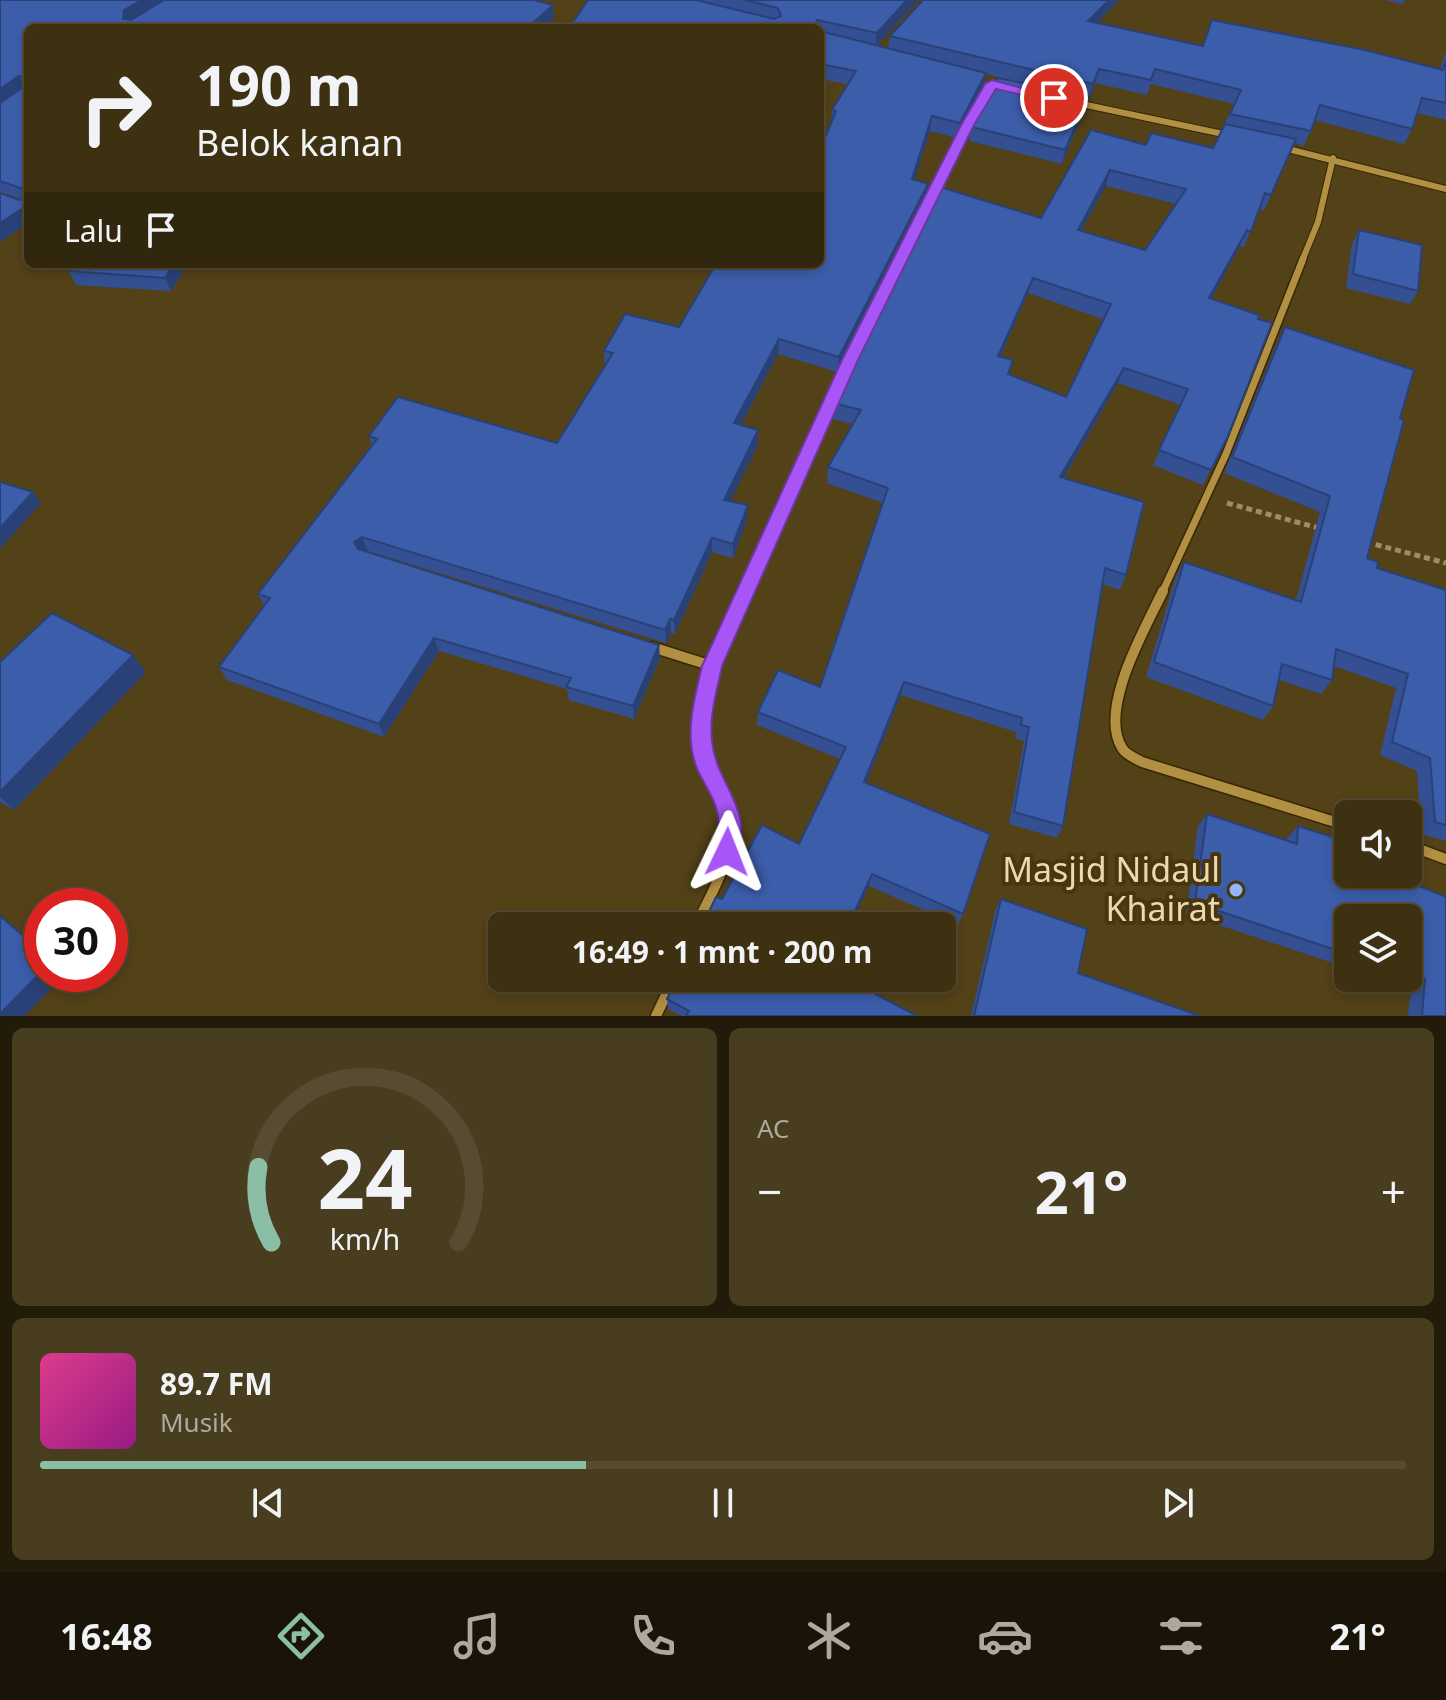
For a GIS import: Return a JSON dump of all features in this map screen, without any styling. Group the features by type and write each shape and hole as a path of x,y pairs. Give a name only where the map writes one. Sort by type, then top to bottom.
{"street":[{"path":"977,80 1007,88"},
{"path":"702,912 727,852 732,829 727,806 707,767 701,741 702,710 712,666 850,360 968,125 992,84"},
{"path":"1069,101 1240,138"},
{"path":"1271,145 1333,158 1446,189"},
{"path":"1333,158 1318,222 1207,498 1138,645 1116,702 1114,729 1123,751 1142,762 1334,822"},
{"path":"639,643 712,666"},
{"path":"1422,850 1446,859"},
{"path":"656,1016 667,992"}],"path":[{"path":"1207,498 1326,531"},
{"path":"1356,539 1446,563"}],"building":[{"path":"0,0 142,0 124,10 123,19 131,20 164,0 534,0 553,5 532,24 24,24 24,77 19,76 0,89"},
{"path":"588,0 696,0 774,19 781,16 778,8 745,0 907,0 877,33 817,20 815,24 572,24"},
{"path":"923,0 1109,0 1088,21 1203,46 1212,20 1365,50 1443,70 1446,60 1446,103 1422,98 1412,129 1320,105 1311,131 1230,114 1241,90 1155,69 1151,80 1099,69 1093,84 890,36"},
{"path":"824,32 986,73 960,123 932,116 912,179 928,184 839,357 779,339 734,423 758,430 724,500 748,505 733,544 712,538 674,620 670,619 665,630 362,537 354,542 358,549 659,645 633,706 566,687 571,678 434,638 379,724 219,667 270,598 258,594 377,439 369,436 398,397 557,443 613,353 604,351 625,314 679,327 714,268 824,268 824,140 836,111 832,110 856,71 824,65"},
{"path":"998,78 1088,97 1065,150 972,127"},
{"path":"24,87 24,192 0,181 0,103"},
{"path":"1225,124 1296,139 1271,195 1265,193 1251,232 1247,230 1209,298 1259,315 1258,319 1272,323 1228,436 1211,470 1159,450 1188,389 1124,368 1060,477 1144,502 1126,575 1105,568 1063,826 1014,812 1029,727 1021,725 1022,718 904,682 864,782 990,834 963,914 872,874 854,912 709,912 716,897 722,899 762,825 799,844 846,747 758,712 778,670 820,687 888,488 828,467 861,410 833,403 858,347 940,187 1041,218 1091,130 1146,145 1151,133 1213,148","holes":["1110,170 1186,189 1145,250 1078,230","1033,278 1111,304 1066,397 1008,374 1013,360 998,356"]},
{"path":"0,193 19,200 24,198 24,208 0,223"},
{"path":"1359,230 1422,245 1418,291 1353,274"},
{"path":"71,268 171,268 165,278 69,271"},
{"path":"1285,327 1414,370 1400,418 1404,420 1367,558 1378,562 1377,568 1446,590 1446,825 1435,822 1430,758 1392,742 1408,674 1336,649 1332,680 1282,664 1273,706 1154,662 1184,562 1301,602 1330,496 1232,457"},
{"path":"0,482 33,492 0,528"},
{"path":"52,613 133,655 0,792 0,662"},
{"path":"1207,814 1297,844 1298,826 1334,838 1334,888 1422,887 1446,897 1446,1016 1422,1016 1425,979 1422,978 1422,904 1334,904 1334,949 1195,903"},
{"path":"1001,899 1087,929 1078,973 1200,1016 974,1016"},
{"path":"0,916 24,937 24,989 0,1014"},
{"path":"670,992 872,992 917,1016 686,1016 689,1011 667,999"}],"place":[{"name":"Masjid Nidaul Khairat","path":"1236,890"}],"route":[{"path":"727,852 732,829 727,806 707,767 701,741 702,710 712,666 850,360 968,125 992,84 1054,98"}]}
